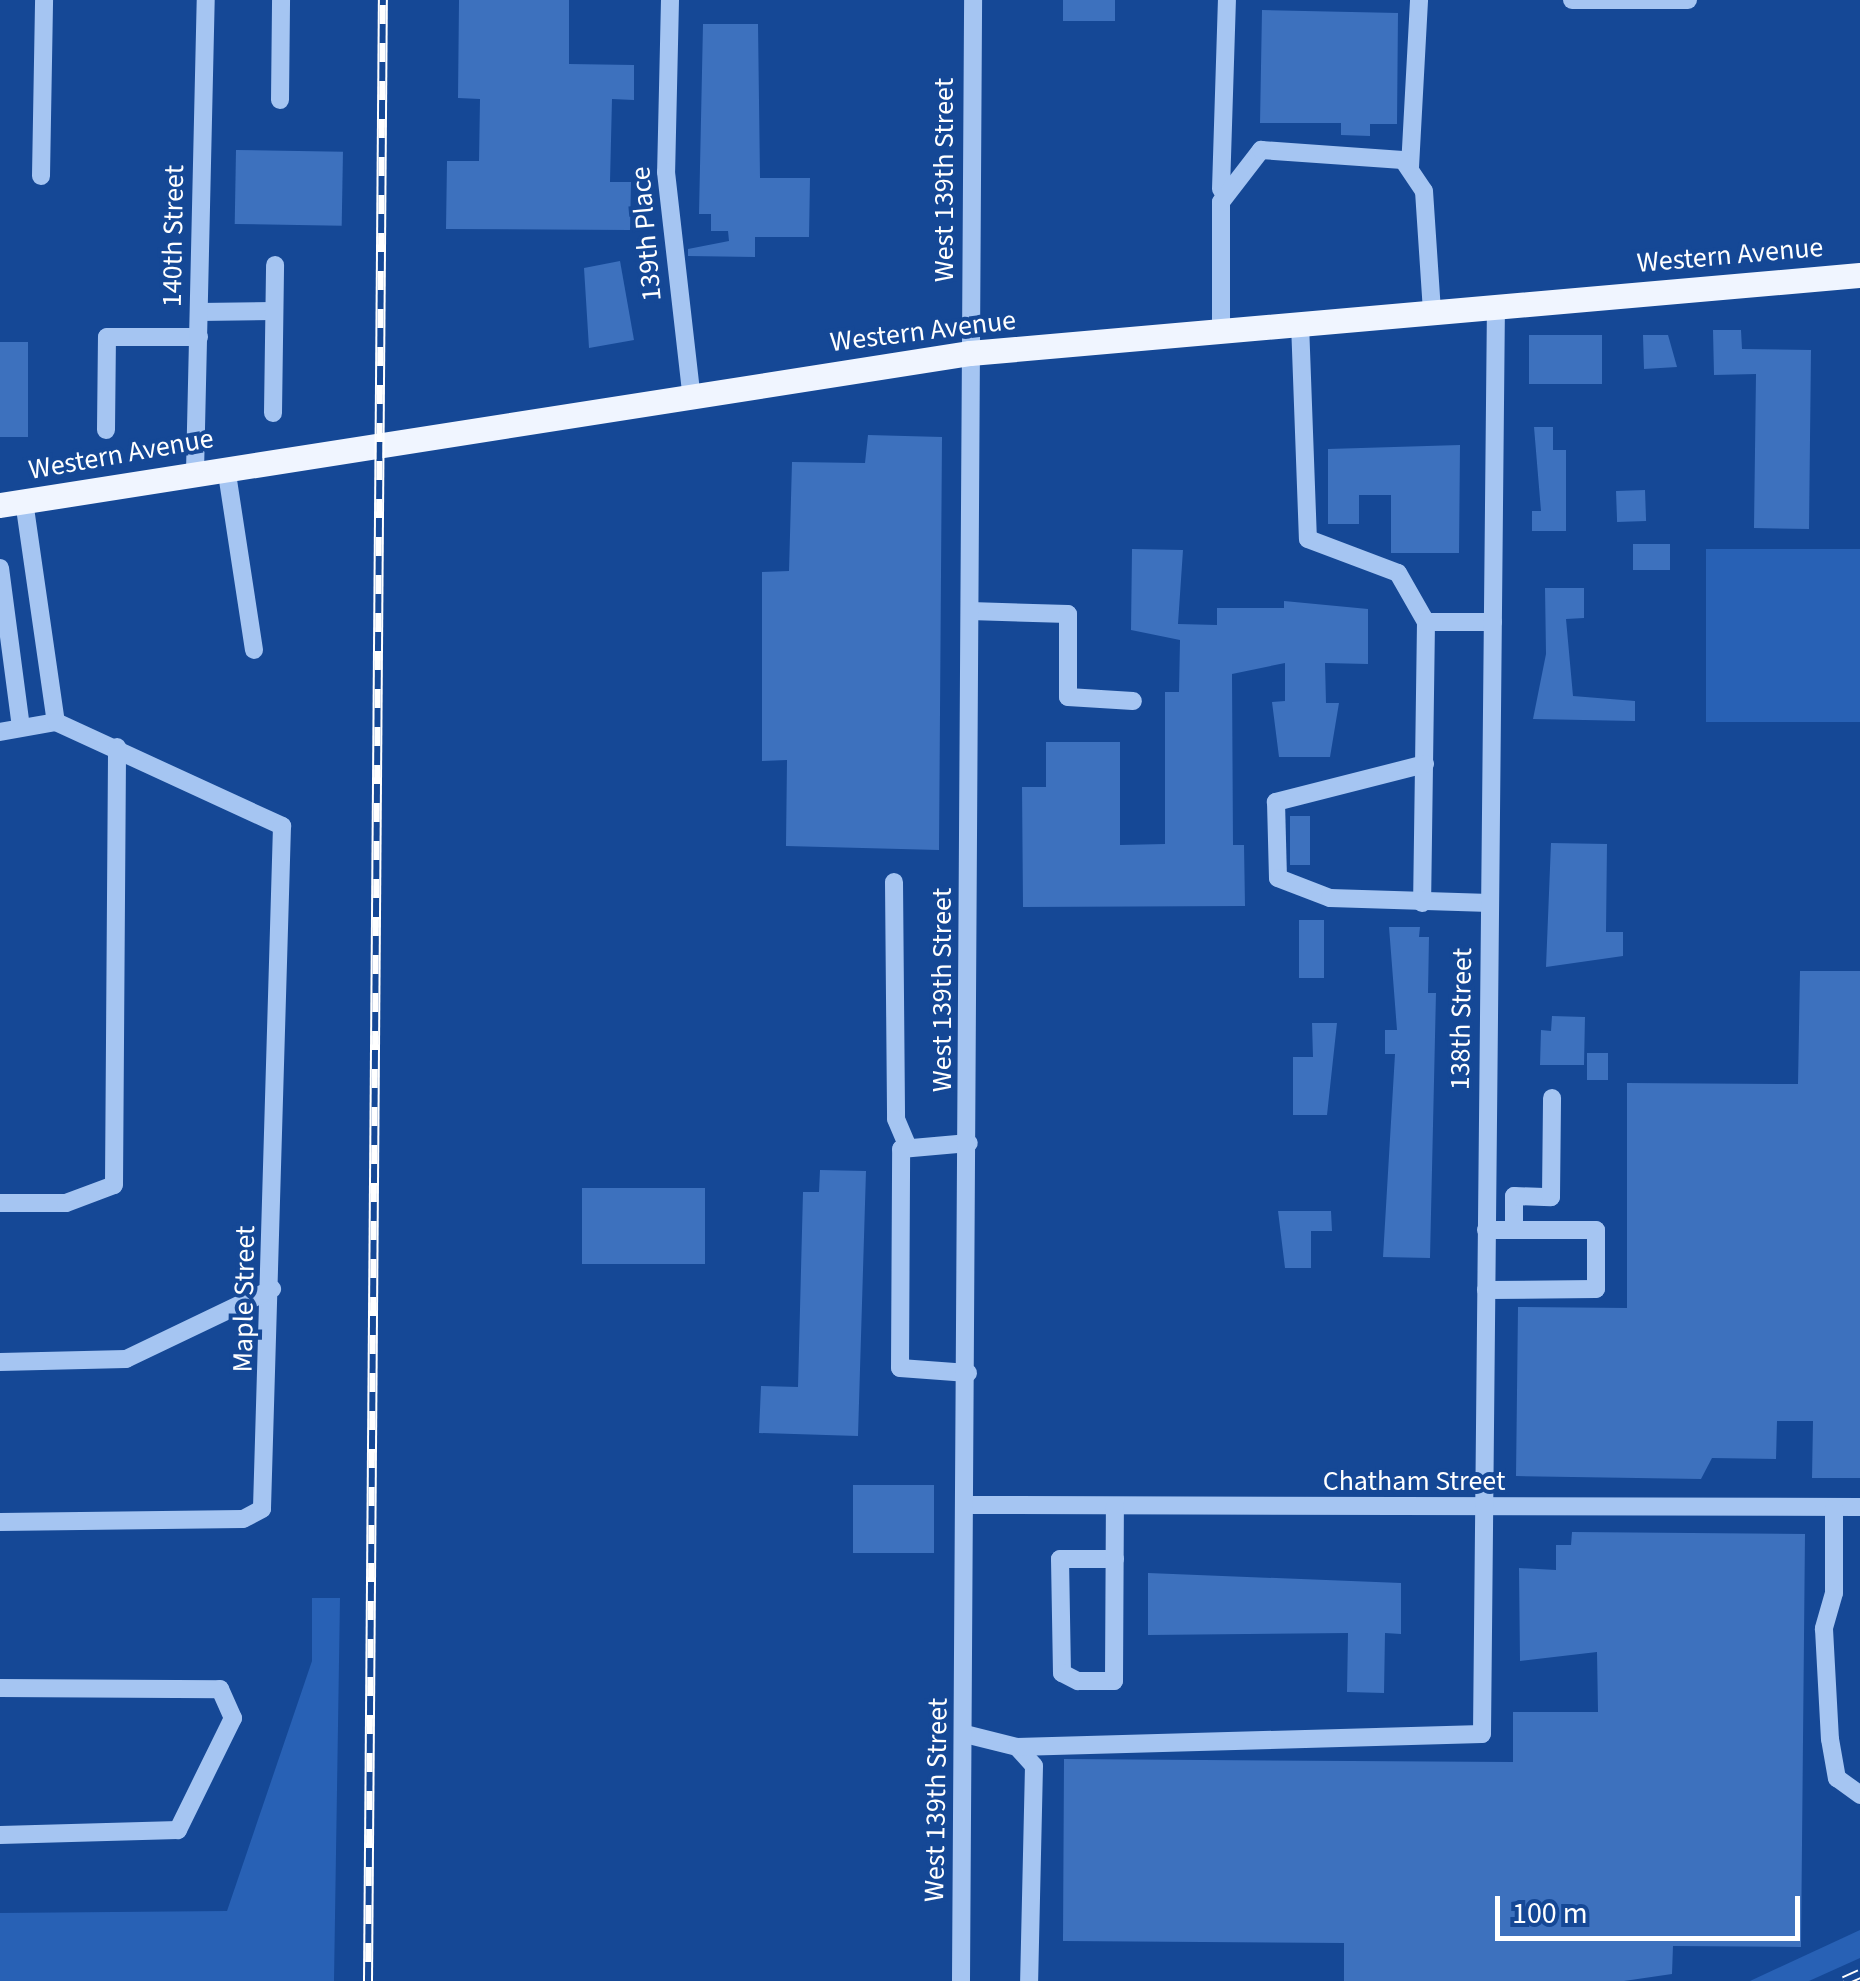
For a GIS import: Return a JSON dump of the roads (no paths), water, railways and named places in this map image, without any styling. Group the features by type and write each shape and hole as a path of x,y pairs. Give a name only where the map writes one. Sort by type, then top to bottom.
{"main road":[{"name":"Western Avenue","path":"12,502 691,391 970,354 1496,304 1860,275"}],"street":[{"path":"42,176 44,0"},
{"name":"140th Street","path":"195,472 206,0"},
{"path":"280,100 281,0"},
{"name":"139th Place","path":"670,0 666,172 691,391"},
{"name":"West 139th Street","path":"961,1981 968,1505 973,0"},
{"path":"1221,330 1227,0"},
{"path":"1420,0 1410,167 1424,191 1432,310"},
{"path":"1572,0 1688,0"},
{"path":"1221,202 1260,150 1366,152 1410,167"},
{"path":"272,414 275,265"},
{"name":"138th Street","path":"1018,1747 1482,1734 1496,304"},
{"path":"199,312 274,310"},
{"path":"1300,323 1308,539 1398,574 1426,622 1422,903"},
{"path":"106,430 108,337 199,337"},
{"path":"226,466 254,650"},
{"path":"12,502 56,722"},
{"path":"0,570 21,727"},
{"path":"970,611 1068,614 1068,697 1134,701"},
{"path":"1426,622 1493,622"},
{"path":"0,732 56,722 116,747 114,1185 66,1203 0,1204"},
{"name":"Maple Street","path":"0,1522 243,1519 262,1508 272,1288 282,826 116,747"},
{"path":"1424,764 1276,802 1278,878 1330,898 1490,903"},
{"path":"894,882 896,1119 906,1142 900,1368 968,1373"},
{"path":"1514,1230 1514,1196 1551,1197 1552,1098"},
{"path":"906,1142 969,1143"},
{"path":"1486,1230 1596,1230 1596,1290 1486,1290"},
{"path":"0,1362 126,1359 272,1288"},
{"name":"Chatham Street","path":"968,1505 1484,1510 1860,1507"},
{"path":"1115,1559 1060,1559 1062,1673 1078,1681 1114,1681 1116,1506"},
{"path":"1834,1508 1834,1593 1824,1629 1830,1739 1837,1778 1860,1795"},
{"path":"0,1688 220,1688 233,1718 178,1830 0,1836"},
{"path":"965,1734 1018,1747 1034,1766 1030,1981"}],"railway":[{"path":"368,1981 383,0"},
{"path":"1844,1981 1860,1974"}]}
